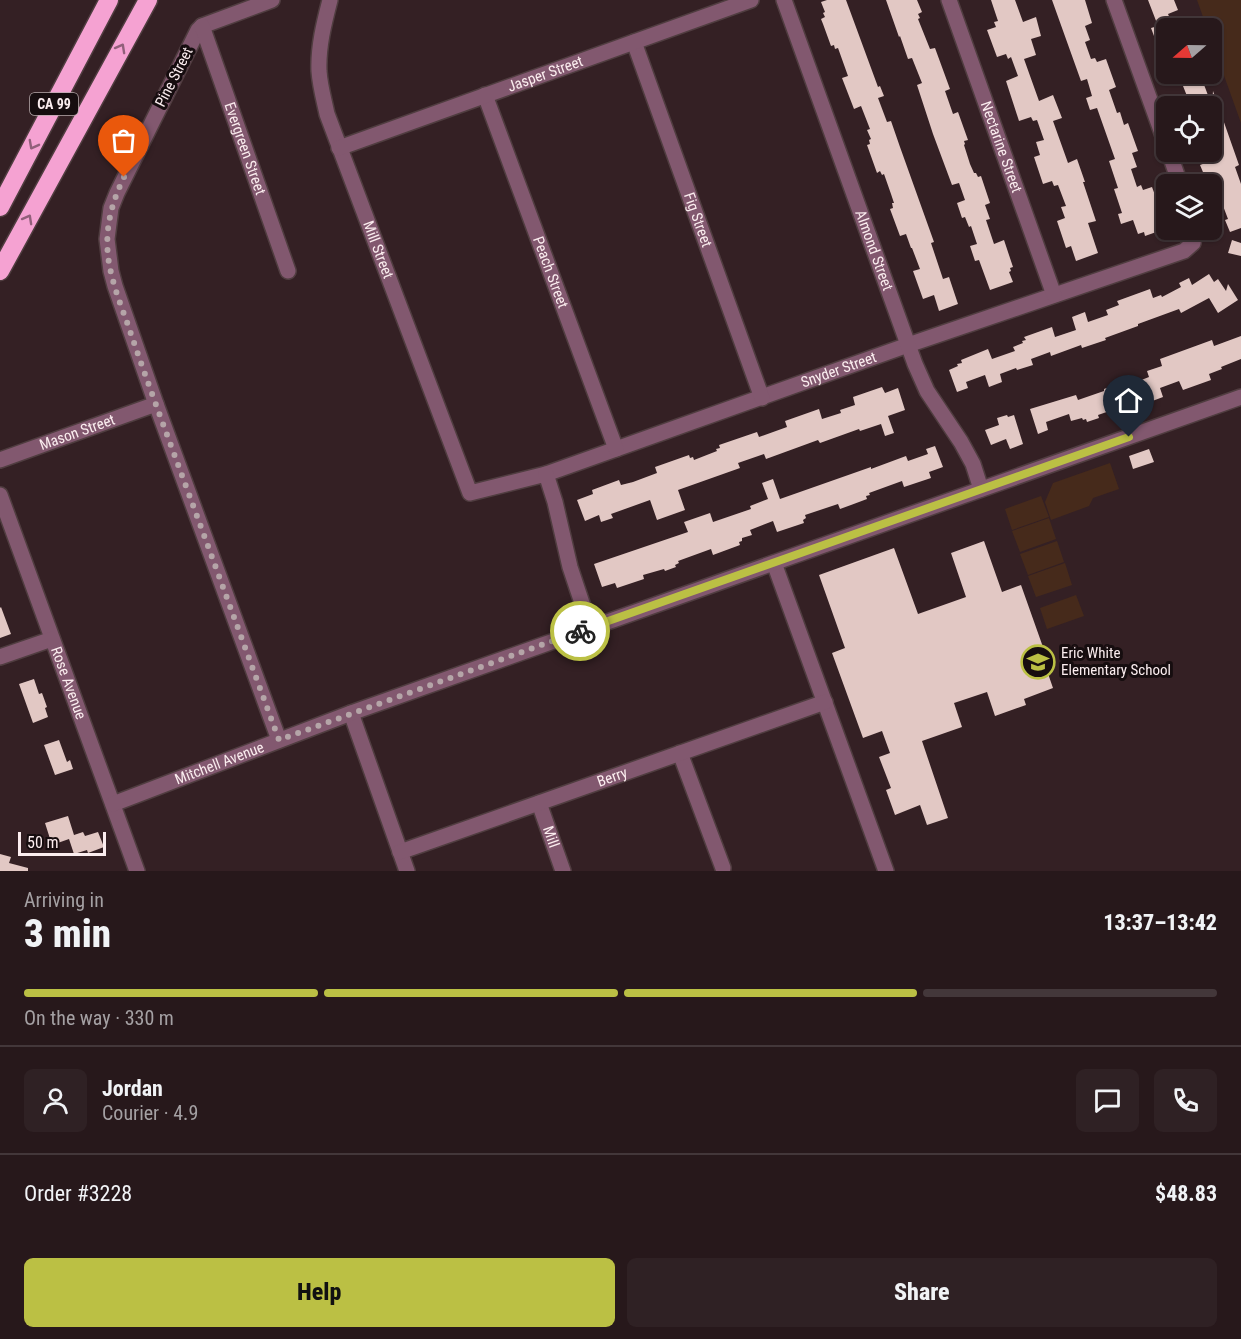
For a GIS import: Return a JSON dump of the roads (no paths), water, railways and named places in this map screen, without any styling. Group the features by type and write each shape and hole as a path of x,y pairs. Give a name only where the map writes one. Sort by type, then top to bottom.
{"highway":[{"name":"CA 99","path":"0,207 108,0"},
{"name":"CA 99","path":"0,271 148,0"}],"street":[{"path":"202,26 272,0"},
{"name":"Mill Street","path":"330,0 319,71 327,114 470,493"},
{"name":"Jasper Street","path":"339,148 751,0"},
{"name":"Almond Street","path":"784,0 915,364 927,391 973,464 981,489"},
{"name":"Nectarine Street","path":"949,0 1054,295"},
{"path":"1114,0 1156,116"},
{"name":"Evergreen Street","path":"202,26 288,271"},
{"name":"Pine Street","path":"202,26 117,193 111,208 107,239 111,271 120,303 279,740"},
{"name":"Fig Street","path":"634,42 762,398"},
{"name":"Peach Street","path":"485,95 616,449"},
{"name":"Snyder Street","path":"470,493 546,474 1184,250 1193,240"},
{"name":"Mitchell Avenue","path":"113,804 351,713 1241,397"},
{"name":"Mason Street","path":"0,460 156,404"},
{"path":"546,474 570,567 590,627"},
{"name":"Rose Avenue","path":"0,495 137,871"},
{"path":"774,562 886,871"},
{"path":"0,657 52,639"},
{"name":"Berry","path":"400,852 825,702"},
{"path":"351,713 407,871"},
{"path":"680,753 723,868"},
{"name":"Mill","path":"539,803 563,871"}],"place":[{"name":"Eric White Elementary School","path":"1038,662"}]}
